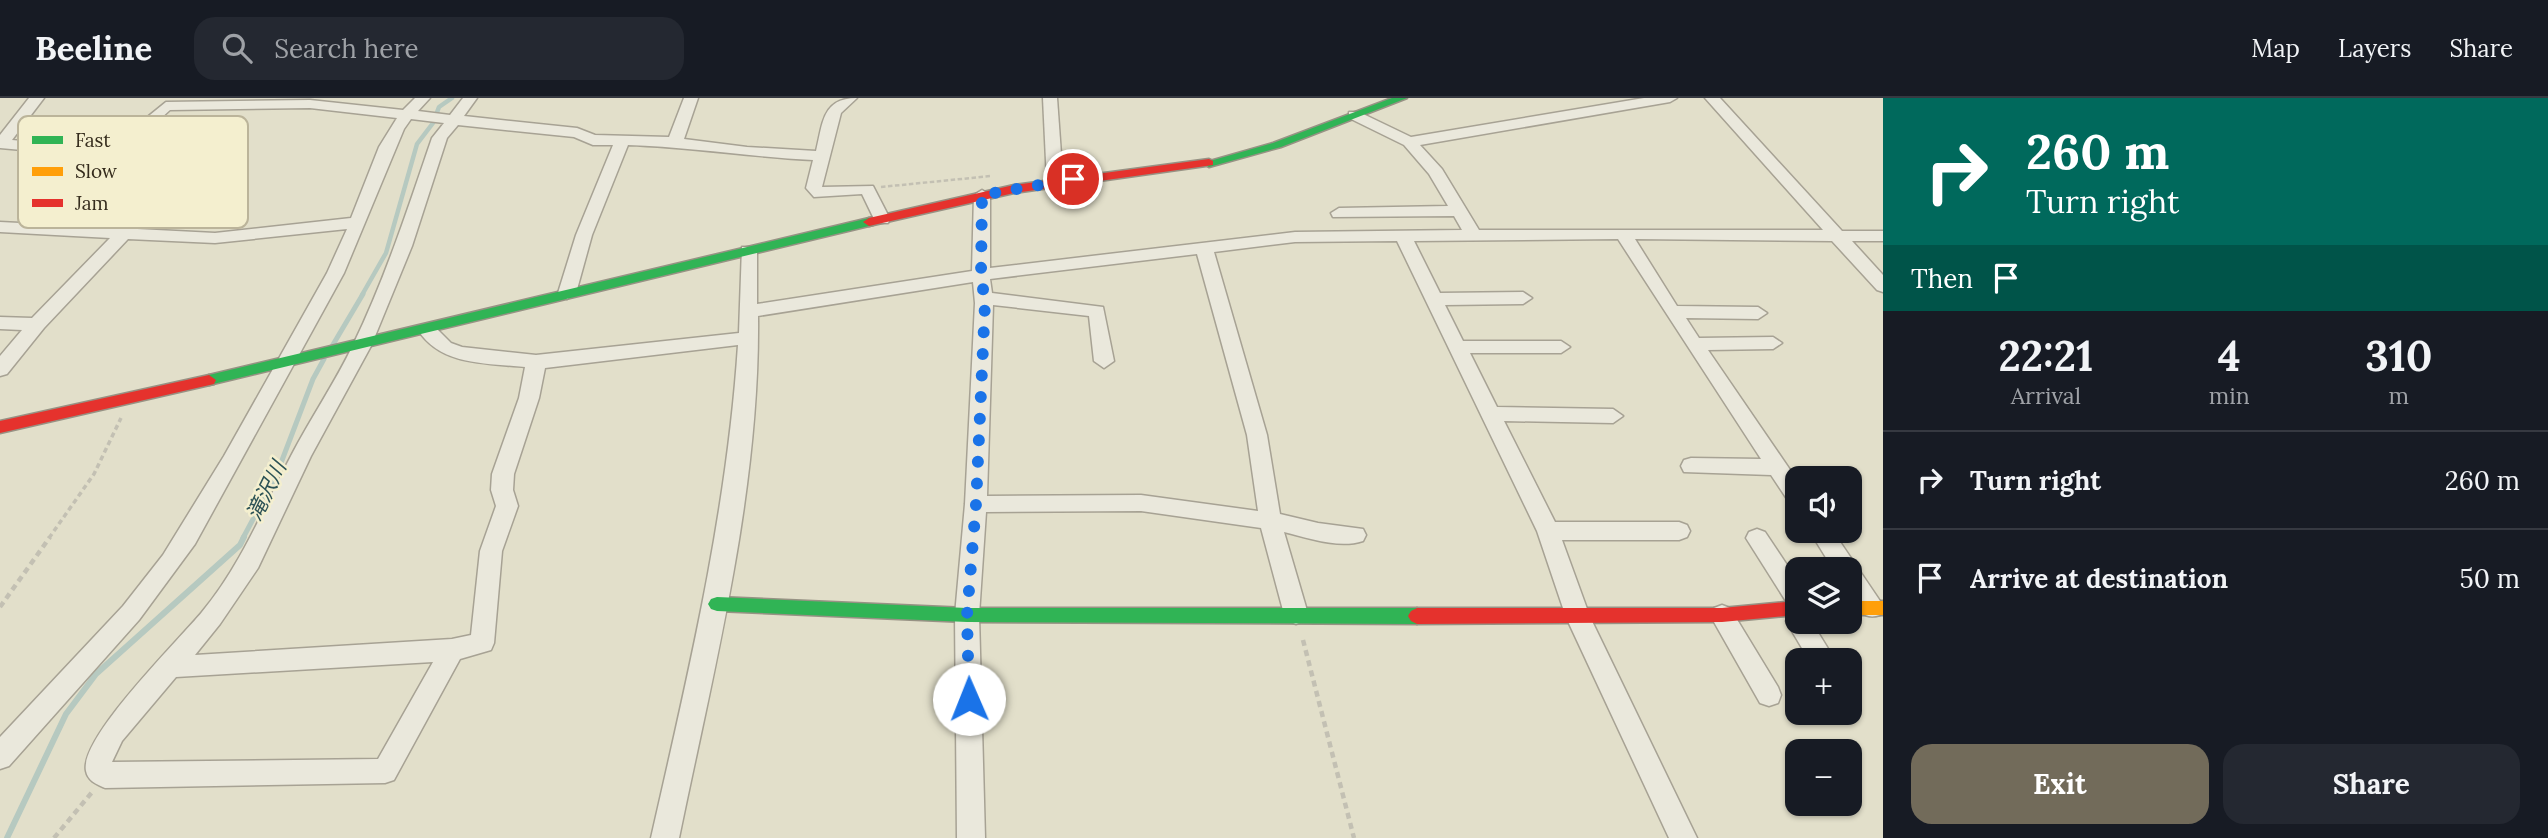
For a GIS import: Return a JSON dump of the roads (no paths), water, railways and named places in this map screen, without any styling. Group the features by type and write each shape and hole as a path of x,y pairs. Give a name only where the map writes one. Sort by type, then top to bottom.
{"street":[{"path":"22,116 37,98"},
{"path":"0,757 23,726 122,624 171,562 351,241 386,150 405,114 423,98"},
{"path":"452,650 385,771 105,775 99,771 99,758 113,733 212,617 250,561 301,456 362,346 403,246 448,120 470,98"},
{"path":"675,142 691,98"},
{"path":"850,98 834,111 820,156 814,188 820,194 867,189 882,219"},
{"path":"1050,98 1055,182"},
{"path":"0,427 286,360 362,346 567,293 982,195 1237,156 1402,98"},
{"path":"1409,142 1670,98"},
{"path":"1712,98 1883,286"},
{"path":"155,116 166,106 285,100 577,133 593,140 675,142 747,152 820,156"},
{"path":"1354,115 1409,142 1436,172 1473,234"},
{"path":"1,142 18,121"},
{"path":"567,293 584,235 623,140"},
{"path":"971,838 967,615 976,504 984,298 981,275 982,195"},
{"path":"1339,213 1460,211"},
{"path":"0,227 215,238 356,223"},
{"path":"0,369 37,324 128,228"},
{"path":"750,311 981,275 1295,237 1473,234 1883,236"},
{"path":"1623,234 1672,312 1785,478"},
{"path":"1402,235 1548,531 1578,617 1683,838"},
{"path":"1204,248 1257,435 1270,520 1296,614"},
{"path":"665,838 717,604 738,454 750,311 748,251"},
{"path":"984,298 1097,311 1104,361"},
{"path":"1432,299 1523,298"},
{"path":"1672,312 1758,313"},
{"path":"0,323 37,324"},
{"path":"427,330 444,348 462,354 536,362 747,338"},
{"path":"1695,344 1773,343"},
{"path":"1455,347 1561,347"},
{"path":"169,667 452,650 482,643 491,551 507,506 502,490 503,474 529,398 536,362"},
{"path":"1489,414 1613,416"},
{"path":"1691,466 1778,467"},
{"path":"976,504 1141,503 1236,518 1270,520 1318,533 1355,535"},
{"path":"1548,531 1679,531"},
{"path":"1757,538 1785,590"},
{"path":"1862,592 1874,609"},
{"path":"717,604 967,615 1578,617 1785,612"},
{"path":"1722,615 1769,695"}],"waterway":[{"name":"滝沢川","path":"362,295 386,253 417,144 433,123 439,107 452,98"},
{"name":"滝沢川","path":"331,348 363,294"},
{"name":"滝沢川","path":"243,538 276,476 313,379 324,359"},
{"name":"滝沢川","path":"7,838 66,714 96,674 240,545 244,537"}]}
